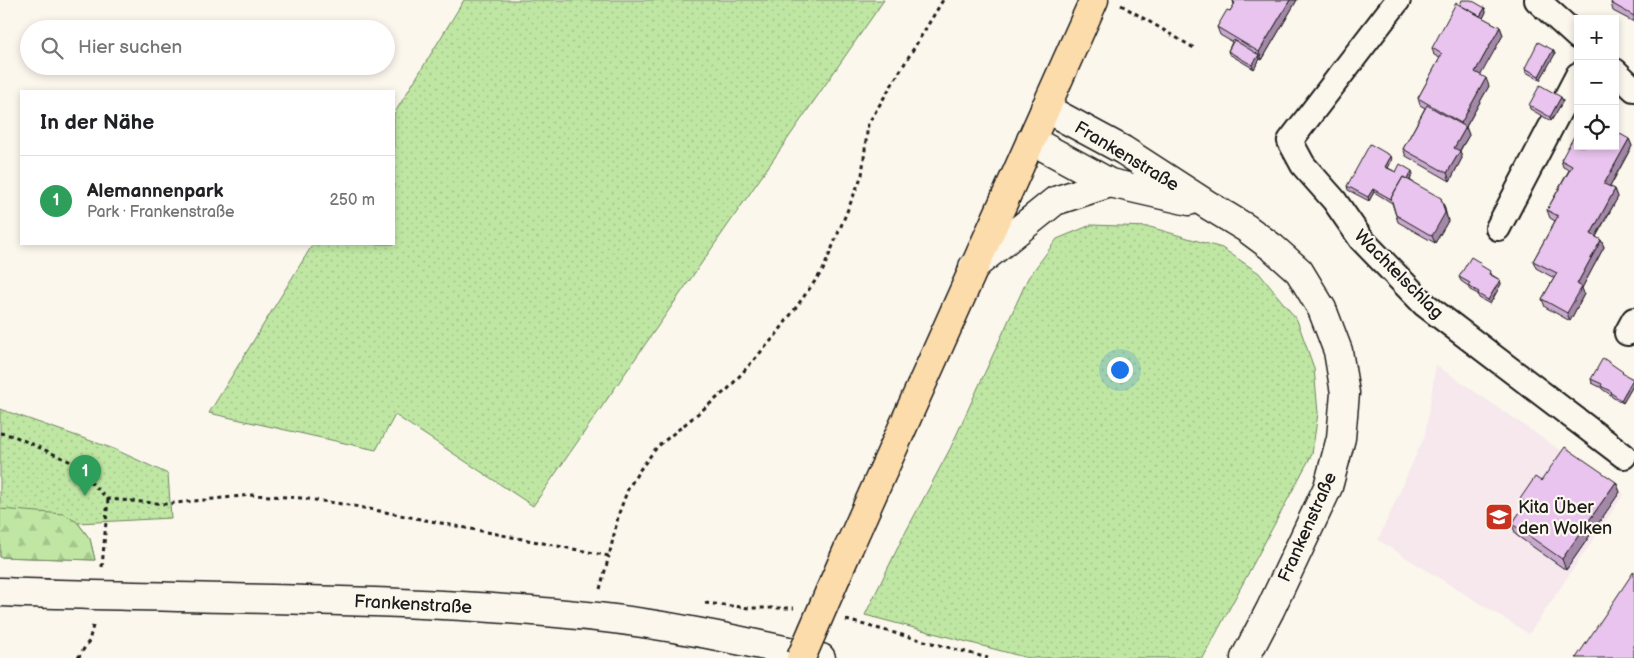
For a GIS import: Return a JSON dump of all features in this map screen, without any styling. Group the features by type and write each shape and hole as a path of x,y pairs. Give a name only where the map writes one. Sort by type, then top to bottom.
{"main road":[{"path":"801,658 973,267 1094,0"},
{"name":"Frankenstraße","path":"1045,108 1123,150 1208,206 1246,228 1274,248 1299,271 1322,309 1338,350 1345,393 1342,438 1328,487 1270,610 1245,658"},
{"name":"Frankenstraße","path":"1031,140 1110,183 1208,206"},
{"path":"973,267 1055,201 1110,183"},
{"name":"Frankenstraße","path":"0,592 100,596 348,600 474,607 598,617 720,636 821,658"}],"street":[{"name":"Wachtelschlag","path":"1398,0 1290,141 1303,165 1334,200 1361,239 1424,304 1624,456"},
{"path":"1537,0 1574,33"},
{"path":"1619,75 1634,88"},
{"path":"1498,228 1574,83"}],"path":[{"path":"0,433 14,436 69,461 108,498 166,504 252,495 300,498 350,505 608,556 619,513 628,489 657,447 728,389 776,335 823,270 862,175 868,124 943,0"},
{"path":"1120,4 1194,48"}],"shaded area":[{"name":"Kita Über den Wolken","path":"1436,365 1624,494 1529,634 1378,540 1425,435"}],"green space":[{"path":"464,0 884,0 533,506 395,415 376,450 209,413 312,245 395,245 395,112"},
{"path":"1091,225 1150,227 1222,248 1259,273 1297,320 1314,368 1318,413 1312,454 1203,658 1028,658 865,615 903,537 950,449 1028,278 1057,239"},
{"path":"0,409 114,449 168,474 171,518 78,523 90,539 95,560 0,557"},
{"path":"0,509 64,514 77,522 90,539 95,560 0,557"}],"building":[{"path":"1233,0 1290,0 1259,52 1217,27 1227,10 1230,11 1235,3"},
{"path":"1462,0 1471,0 1485,8 1480,16 1460,5"},
{"path":"1612,0 1634,0 1634,16 1611,3"},
{"path":"1456,3 1500,27 1475,72 1486,78 1461,123 1418,98 1442,54 1432,48"},
{"path":"1234,40 1259,55 1252,65 1228,51"},
{"path":"1538,42 1553,50 1539,76 1525,68"},
{"path":"1540,85 1561,97 1550,117 1529,105"},
{"path":"1427,105 1466,127 1454,148 1460,151 1447,173 1403,149"},
{"path":"1619,133 1629,139 1604,184 1615,189 1591,234 1601,240 1577,284 1582,287 1567,313 1542,299 1557,273 1533,261 1558,216 1547,210 1572,166 1561,160 1574,136 1574,150 1619,150"},
{"path":"1370,144 1391,156 1385,167 1396,172 1400,164 1412,171 1407,179 1403,177 1391,199 1373,189 1368,197 1347,186"},
{"path":"1403,177 1441,198 1445,213 1432,236 1396,215 1391,198"},
{"path":"1471,257 1490,271 1489,274 1500,280 1488,300 1468,286 1470,283 1459,277"},
{"path":"1603,358 1633,379 1621,400 1601,386 1602,384 1591,379"},
{"path":"1565,447 1616,482 1562,559 1512,524 1526,503 1520,499 1535,477 1541,481"},
{"path":"1634,571 1634,658 1576,658"}],"place":[{"name":"Alemannenpark","path":"85,496"},
{"name":"Kita Über den Wolken","path":"1499,517"}]}
